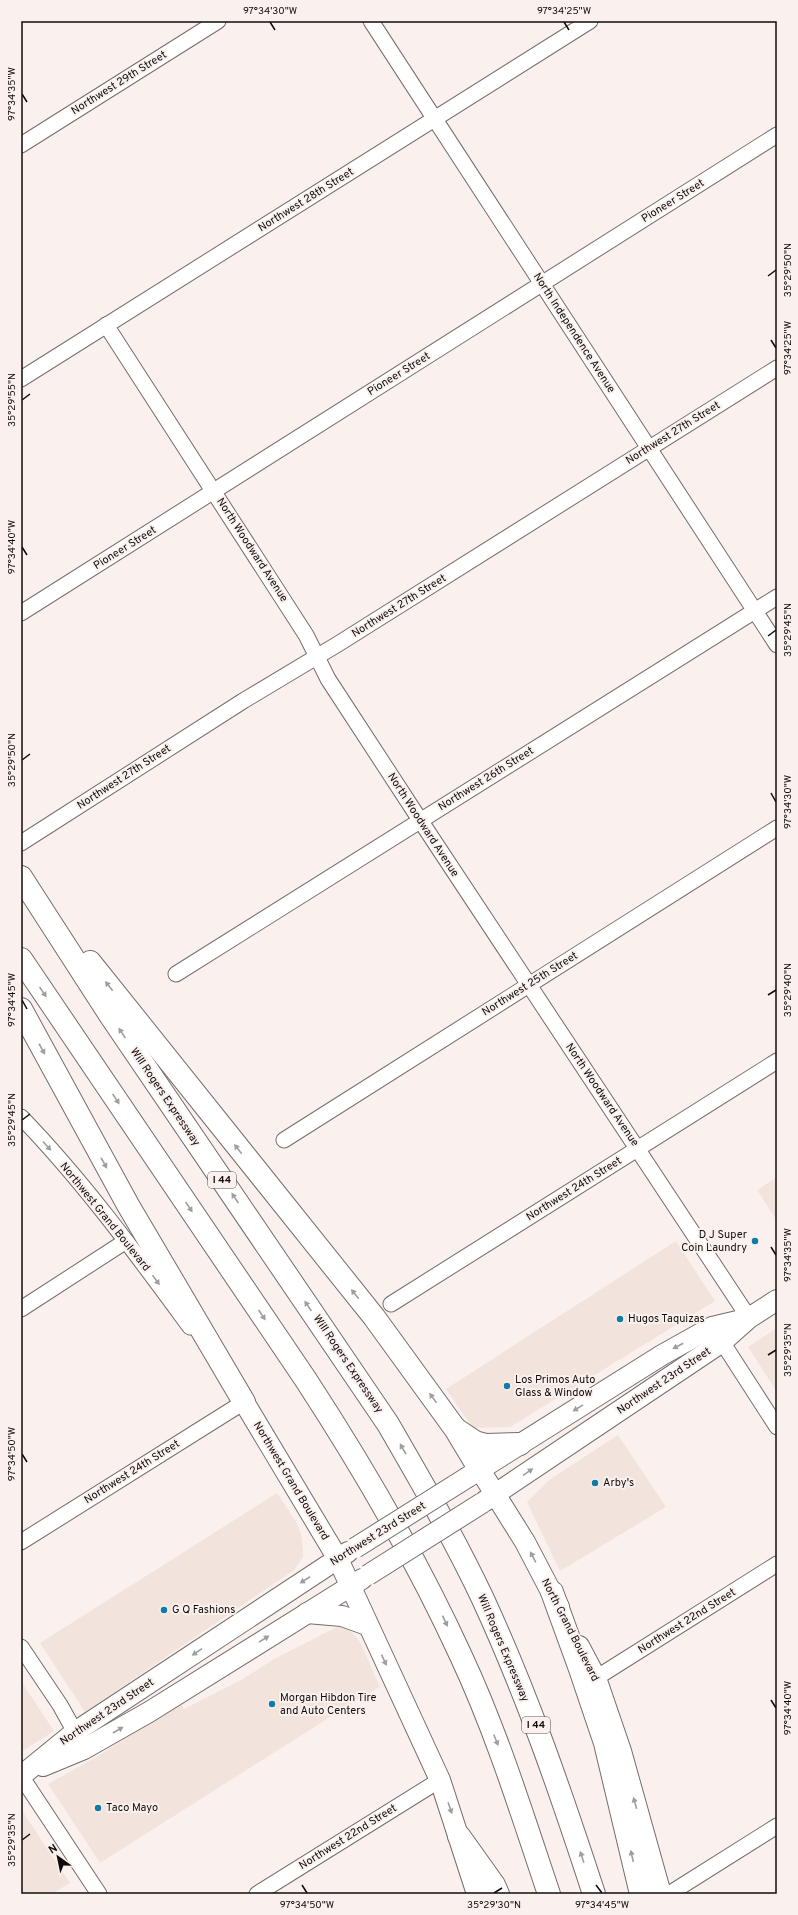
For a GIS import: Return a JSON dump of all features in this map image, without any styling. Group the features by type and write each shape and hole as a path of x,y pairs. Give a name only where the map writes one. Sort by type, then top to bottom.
{"highway":[{"path":"21,876 374,1317 456,1430 474,1473"},
{"name":"Will Rogers Expressway","path":"21,876 110,1015 388,1424 414,1469 481,1596 520,1684 560,1791 594,1894"},
{"path":"21,959 310,1387 349,1446 386,1508 428,1586 462,1658 502,1753 549,1894"},
{"path":"21,1009 128,1205 244,1402"},
{"path":"456,1430 475,1442 486,1445 520,1444"},
{"path":"552,1592 605,1743 641,1894"},
{"path":"459,1836 494,1884 498,1894"}],"main road":[{"name":"Northwest 23rd Street","path":"79,1740 155,1708 368,1575 489,1498 717,1335 749,1318 777,1300"},
{"name":"Northwest 23rd Street","path":"21,1776 79,1740 338,1558 662,1355 717,1335"},
{"name":"Northwest Grand Boulevard","path":"244,1402 338,1558 351,1585 367,1625 440,1780 477,1894"},
{"name":"North Grand Boulevard","path":"474,1473 489,1498 525,1542 596,1678 620,1751 661,1894"},
{"path":"306,1613 342,1616 367,1625"}],"street":[{"name":"Northwest 29th Street","path":"21,145 218,21"},
{"name":"North Independence Avenue","path":"371,21 648,449 777,645"},
{"name":"Northwest 28th Street","path":"21,379 435,120 590,21"},
{"name":"Pioneer Street","path":"21,613 777,136"},
{"name":"North Woodward Avenue","path":"106,325 306,634 328,679 528,985 749,1318"},
{"name":"Northwest 27th Street","path":"21,843 277,680 317,657 777,368"},
{"name":"Northwest 26th Street","path":"176,974 777,597"},
{"name":"Northwest 25th Street","path":"284,1140 777,828"},
{"name":"Northwest 24th Street","path":"391,1304 777,1062"},
{"name":"Northwest Grand Boulevard","path":"21,1117 67,1169 126,1241 244,1402"},
{"path":"21,1309 126,1241"},
{"path":"717,1335 777,1427"},
{"name":"Northwest 24th Street","path":"21,1542 244,1402"},
{"name":"Northwest 22nd Street","path":"596,1678 777,1564"},
{"path":"21,1647 60,1705 79,1740"},
{"path":"21,1776 99,1894"},
{"name":"Northwest 22nd Street","path":"257,1894 440,1780"},
{"path":"669,1894 777,1826"}],"shaded area":[{"path":"777,1177 777,1221 757,1190"},
{"path":"676,1241 715,1301 510,1427 473,1428 446,1389"},
{"path":"777,1328 777,1392 748,1347"},
{"path":"618,1435 666,1507 560,1571 527,1502 549,1480"},
{"name":"G Q Fashions","path":"277,1493 297,1523 301,1534 303,1557 294,1570 85,1712 40,1643"},
{"path":"341,1625 355,1635 361,1644 380,1687 357,1700 100,1863 48,1784 98,1756 180,1703 184,1709 243,1679 274,1659"},
{"path":"21,1681 54,1731 21,1752"},
{"path":"21,1809 70,1883 52,1894 21,1894"}],"place":[{"name":"D J Super Coin Laundry","path":"755,1241"},
{"name":"Hugos Taquizas","path":"620,1319"},
{"name":"Los Primos Auto Glass & Window","path":"507,1386"},
{"name":"Arby's","path":"595,1483"},
{"name":"G Q Fashions","path":"164,1610"},
{"name":"Morgan Hibdon Tire and Auto Centers","path":"272,1704"},
{"name":"Taco Mayo","path":"98,1808"}]}
